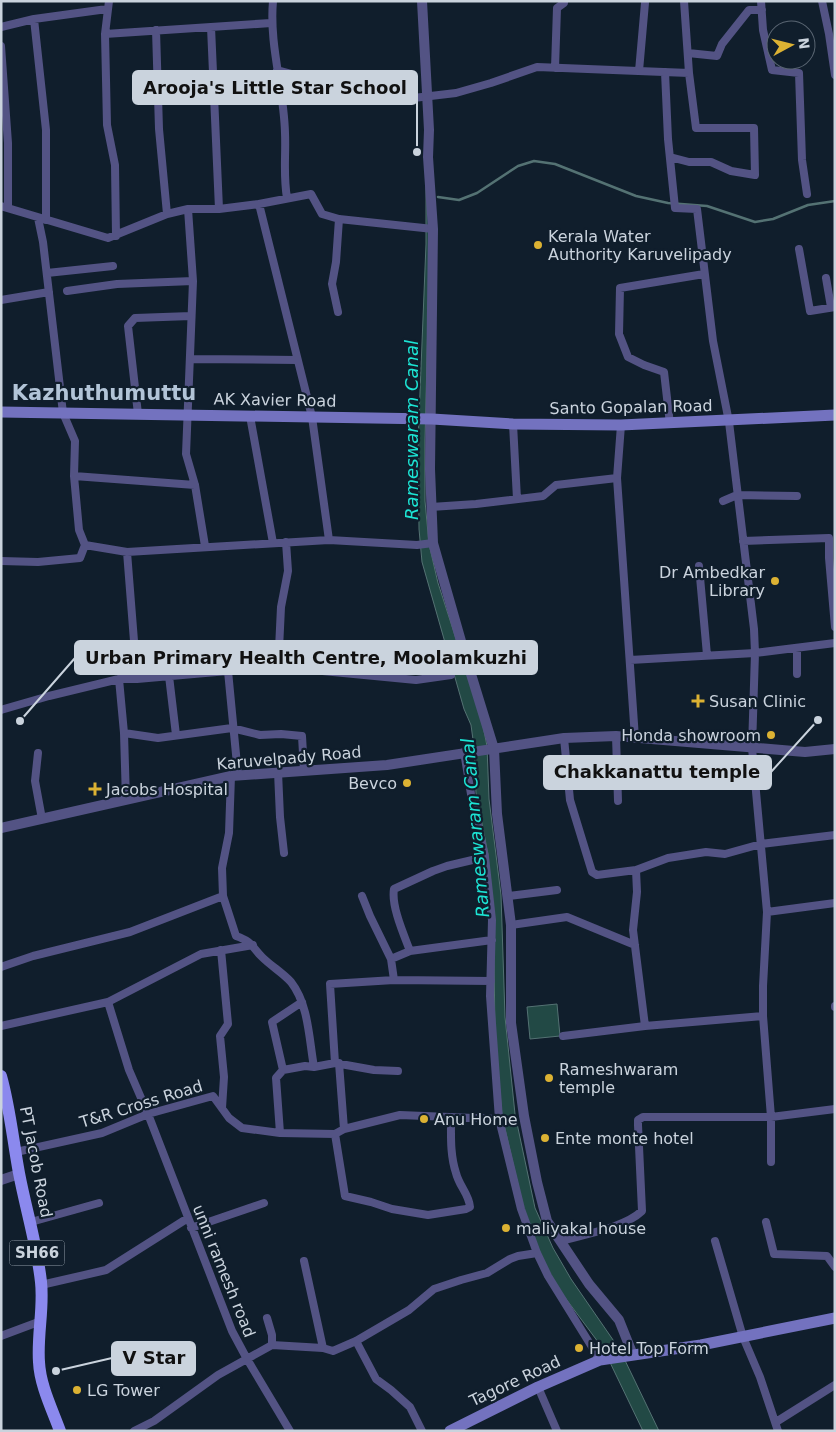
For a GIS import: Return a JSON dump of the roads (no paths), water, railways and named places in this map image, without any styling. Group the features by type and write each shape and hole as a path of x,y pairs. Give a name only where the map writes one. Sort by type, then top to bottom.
{"main road":[{"name":"AK Xavier Road","path":"1,412 425,419"},
{"name":"Santo Gopalan Road","path":"425,419 513,424 621,425 729,422 835,415"},
{"name":"PT Jacob Road","path":"1,1076 7,1097 19,1174 31,1222 41,1285 39,1363 42,1379 60,1431"},
{"name":"Tagore Road","path":"450,1431 538,1387 602,1360 742,1337 835,1318"}],"street":[{"path":"273,1 271,23 285,132 284,178 287,198"},
{"path":"422,1 428,95 430,228 425,419 434,543 492,749 497,814 509,896 511,925 511,1023 517,1069 537,1182 547,1221 589,1284 619,1320 628,1355"},
{"path":"555,68 557,8 564,4 564,1"},
{"path":"670,157 690,162 711,162 732,171 755,175 754,128 696,128 689,73 684,1"},
{"path":"761,1 763,30 772,70 799,73 802,160 807,194"},
{"path":"822,1 835,75"},
{"path":"639,71 645,3"},
{"path":"1,26 108,5 105,34 107,125 115,166 116,236"},
{"path":"688,53 717,56 722,44 749,10 762,10"},
{"path":"34,19 46,130 46,220"},
{"path":"105,34 271,23"},
{"path":"211,26 219,209"},
{"path":"156,30 159,129 167,214"},
{"path":"1,46 8,143 5,206 38,218 108,238 167,214 188,209 219,209 259,204 311,194 322,214 338,219 430,228"},
{"path":"277,70 304,77 338,91 354,95 405,99 456,93 537,67 689,73"},
{"path":"665,72 675,208 697,209 713,341 729,422 755,652 752,748 767,912 763,1016 771,1116 770,1162"},
{"path":"259,204 312,417 329,540"},
{"path":"188,209 193,281 186,454 196,485 205,546"},
{"path":"1,561 38,562 80,558 85,545 79,530 74,476 74,441 63,413 47,273 38,218"},
{"path":"338,219 336,262 332,284 338,312"},
{"path":"799,249 810,312 833,307 826,278"},
{"path":"47,273 113,266"},
{"path":"670,424 664,372 628,357 619,334 620,288 704,274"},
{"path":"67,291 117,284 193,281"},
{"path":"1,300 49,292"},
{"path":"138,414 128,326 135,318 191,316"},
{"path":"190,359 297,360"},
{"path":"250,416 273,543"},
{"path":"513,424 517,499"},
{"path":"621,425 617,478 634,738"},
{"path":"74,476 196,485"},
{"path":"430,507 543,496 556,485 617,478"},
{"path":"723,501 737,496 797,496"},
{"path":"743,541 829,538 835,627"},
{"path":"85,545 127,552 329,540 417,545 434,543"},
{"path":"281,668 279,649 281,607 288,571 286,542"},
{"path":"127,552 137,679"},
{"path":"699,566 707,654"},
{"path":"630,660 755,652 835,643"},
{"path":"796,674 797,648"},
{"path":"1,710 119,679 281,668 416,680 451,675"},
{"path":"228,671 235,776 229,834 222,868 223,896 236,936 248,940 261,956 290,981 302,1002 314,1067"},
{"path":"169,676 176,735"},
{"path":"119,679 124,733 126,800"},
{"path":"124,733 158,738 232,728 260,735 302,736 304,770"},
{"path":"616,736 618,801"},
{"name":"Karuvelpady Road","path":"1,828 235,776 388,764 564,738 616,736 805,752 835,749"},
{"path":"564,738 570,800 592,872 597,875 636,870 668,858 706,852 725,854 761,844 835,835"},
{"path":"38,752 35,781 42,819"},
{"path":"465,752 471,794 485,857 492,920 491,1005 500,1118 521,1209 537,1253 548,1276 602,1360"},
{"path":"278,772 284,853"},
{"path":"410,951 398,916 394,890 433,871 460,862 485,857"},
{"path":"636,870 637,892 633,930 645,1026"},
{"path":"509,896 558,890"},
{"path":"1,967 33,956 130,932 223,896"},
{"path":"362,896 391,959 394,980"},
{"path":"767,912 835,903"},
{"path":"511,925 567,917 635,945"},
{"path":"391,959 410,951 492,940"},
{"path":"1,1026 108,1002 201,954 252,945"},
{"path":"221,950 228,1024 220,1036 224,1077 222,1108"},
{"path":"344,1129 330,984 394,980 491,981"},
{"name":"unni ramesh road","path":"108,1002 129,1070 148,1114 232,1331 247,1360 290,1431"},
{"path":"283,1070 272,1022 302,1002"},
{"path":"563,1036 645,1026 763,1016"},
{"path":"280,1133 276,1078 283,1070 337,1063 374,1070 398,1071"},
{"name":"T&R Cross Road","path":"16,1152 102,1133 148,1114 213,1096 229,1118 242,1128 280,1133 335,1134"},
{"path":"561,1241 611,1227 636,1216 642,1211 638,1120 643,1117 771,1116 835,1109"},
{"path":"451,1117 451,1148 456,1174 470,1207 439,1214 413,1213 345,1196 335,1134 344,1129 400,1115 500,1118"},
{"path":"1,1180 19,1174"},
{"path":"31,1222 99,1203"},
{"path":"191,1228 264,1203"},
{"path":"41,1285 106,1270 188,1218"},
{"path":"766,1222 774,1254 827,1256 835,1267"},
{"path":"715,1241 742,1337 760,1377 778,1431"},
{"path":"134,1431 154,1421 218,1374 272,1345 323,1348 333,1351 356,1341 410,1310 434,1290 487,1273 518,1256 537,1253"},
{"path":"304,1261 323,1348"},
{"path":"267,1318 272,1335 272,1345"},
{"path":"1,1336 41,1321"},
{"path":"356,1341 376,1379 410,1408 422,1431"},
{"path":"776,1422 835,1386"},
{"path":"538,1387 557,1431"}],"waterway":[{"path":"438,197 459,200 477,193 518,166 534,161 555,164 636,196 668,203 707,206 755,222 773,219 808,205 835,201"}],"place":[{"name":"Arooja's Little Star School","path":"417,152"},
{"name":"Kerala Water Authority Karuvelipady","path":"538,245"},
{"name":"Dr Ambedkar Library","path":"775,581"},
{"name":"Susan Clinic","path":"698,701"},
{"name":"Chakkanattu temple","path":"818,720"},
{"name":"Urban Primary Health Centre, Moolamkuzhi","path":"20,721"},
{"name":"Honda showroom","path":"771,735"},
{"name":"Bevco","path":"407,783"},
{"name":"Jacobs Hospital","path":"95,789"},
{"name":"Rameshwaram temple","path":"549,1078"},
{"name":"Anu Home","path":"424,1119"},
{"name":"Ente monte hotel","path":"545,1138"},
{"name":"maliyakal house","path":"506,1228"},
{"name":"Hotel Top Form","path":"579,1348"},
{"name":"V Star","path":"56,1371"},
{"name":"LG Tower","path":"77,1390"}],"district":[{"name":"Kazhuthumuttu","path":"104,393"}],"water label":[{"name":"Rameswaram Canal","path":"411,430"},
{"name":"Rameswaram Canal","path":"475,828"}]}
